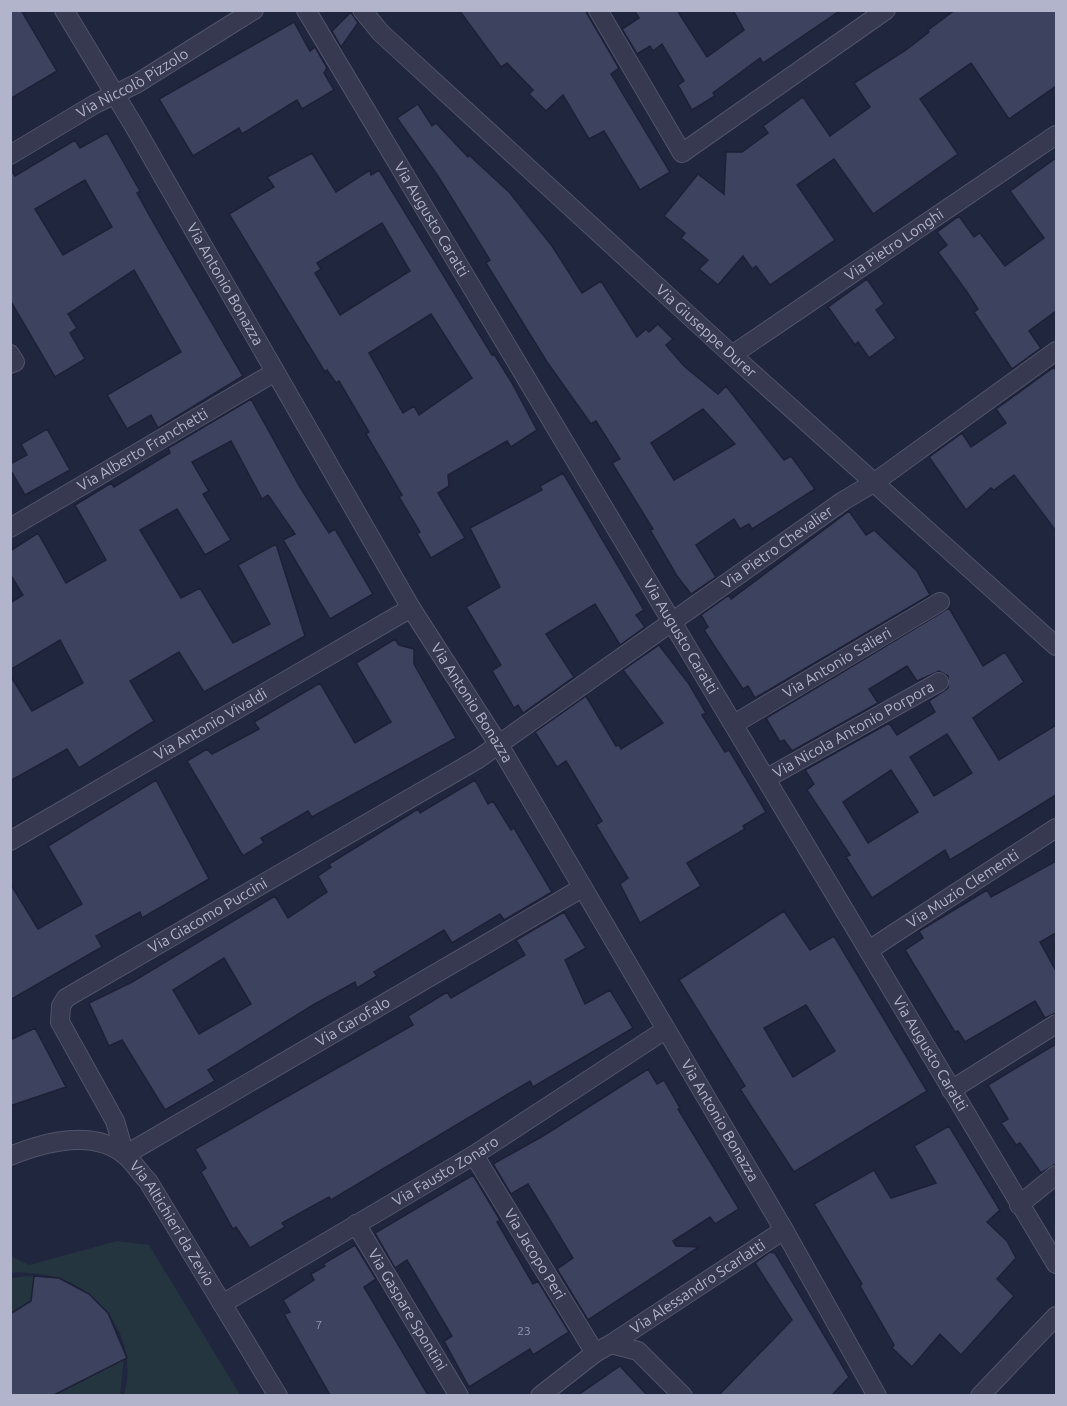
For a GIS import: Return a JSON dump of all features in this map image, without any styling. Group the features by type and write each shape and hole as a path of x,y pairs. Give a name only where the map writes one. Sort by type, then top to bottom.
{"street":[{"name":"Via Antonio Bonazza","path":"64,10 411,608 499,746 784,1230 877,1395"},
{"name":"Via Niccolò Pizzolo","path":"10,155 254,10"},
{"name":"Via Augusto Caratti","path":"306,10 1056,1264"},
{"name":"Via Giuseppe Durer","path":"362,10 381,33 732,355 1056,646"},
{"path":"598,10 682,153 886,10"},
{"name":"Via Pietro Longhi","path":"732,355 1056,135"},
{"name":"Via Pietro Chevalier","path":"499,746 1056,351"},
{"path":"10,354 15,362 10,364"},
{"name":"Via Alberto Franchetti","path":"10,528 275,372"},
{"name":"Via Antonio Salieri","path":"734,724 940,602"},
{"name":"Via Antonio Vivaldi","path":"10,841 411,608"},
{"name":"Via Nicola Antonio Porpora","path":"767,778 939,682"},
{"name":"Via Giacomo Puccini","path":"125,1155 115,1121 60,1022 61,1006 66,998 499,746"},
{"name":"Via Muzio Clementi","path":"869,950 1056,828"},
{"name":"Via Garofalo","path":"125,1155 582,888"},
{"path":"951,1089 1056,1024"},
{"name":"Via Fausto Zonaro","path":"222,1305 474,1155 665,1030"},
{"name":"Via Altichieri da Zevio","path":"10,1156 49,1141 103,1143 125,1155 148,1180 222,1305 279,1395"},
{"name":"Via Jacopo Peri","path":"474,1155 595,1353"},
{"path":"1019,1205 1056,1175"},
{"name":"Via Gaspare Spontini","path":"356,1224 459,1395"},
{"name":"Via Alessandro Scarlatti","path":"611,1344 784,1230"},
{"path":"980,1395 1056,1316"},
{"path":"540,1395 595,1353 611,1344 638,1351 683,1395"}],"shaded area":[{"path":"117,1241 149,1245 240,1395 124,1395 128,1373 126,1352 120,1333 109,1315 95,1299 59,1278 38,1274 11,1273 10,1256 29,1265"},
{"path":"28,1276 51,1278 124,1356 120,1395 11,1395 10,1278"}],"building":[{"path":"10,10 21,10 57,71 10,99"},
{"path":"459,10 585,10 619,68 611,74 670,172 640,190 604,131 589,139 563,95 546,111 529,94 533,90 507,63 501,67"},
{"path":"634,10 677,10 707,57 744,30 733,10 841,10 763,63 760,58 713,93 715,96 692,110 678,85 684,81 662,44 653,51 650,46 637,54 622,29 639,18"},
{"path":"955,10 1056,10 1056,86 1009,119 971,63 920,99 958,154 873,214 834,159 797,185 835,240 770,285 756,266 752,269 743,256 718,285 699,269 708,260 681,238 685,233 664,216 698,174 724,194 726,152 742,152 768,133 763,126 803,97 830,136 870,107 854,83 906,50"},
{"path":"351,12 358,23 341,47 332,31"},
{"path":"294,22 310,51 315,47 327,68 324,73 334,90 302,109 297,100 242,134 239,128 193,156 159,99"},
{"path":"418,104 432,126 436,123 468,157 469,155 510,193 552,246 582,293 601,281 637,337 646,329 649,332 658,324 673,339 666,345 684,366 718,394 726,386 784,460 791,456 815,489 752,529 749,524 740,529 734,519 696,545 716,577 691,594 677,576 650,530 653,529 612,463 620,459 596,421 591,424 547,362 486,263 490,260 438,176 397,118","holes":["703,409 735,444 674,480 651,443"]},
{"path":"107,133 140,191 137,193 153,222 243,376 158,428 151,415 127,429 107,395 181,352 134,270 68,314 77,328 70,333 85,359 55,377 10,300 10,169 15,176 75,140 80,148","holes":["85,180 112,227 63,255 35,209"]},
{"path":"312,153 336,192 370,170 371,175 379,170 492,355 494,354 512,383 537,430 511,447 507,441 448,475 449,486 438,493 465,538 431,558 417,534 420,532 399,497 402,495 366,434 369,432 339,381 336,383 327,370 325,372 229,214 274,187 267,177","holes":["382,223 410,271 340,315 315,273 321,269 317,263","431,314 472,378 419,415 414,406 403,413 369,353"]},
{"path":"1056,158 1056,311 1029,331 1041,348 1012,369 974,312 978,309 938,252 947,245 937,232 959,216 974,237 980,233 1005,266 1044,238 1010,191"},
{"path":"867,279 884,304 876,310 896,338 869,358 858,342 855,345 828,307"},
{"path":"1054,367 1056,371 1056,531 1014,475 994,490 991,488 966,510 929,457 962,433 971,447 1006,423 996,409"},
{"path":"251,399 300,487 329,533 335,529 373,594 330,619 283,540 295,534 268,495 262,499 231,441 192,462 209,491 203,494 231,540 205,555 177,509 140,530 181,598 200,588 233,643 270,624 238,565 276,544 305,636 204,692 179,652 130,681 154,721 79,768 67,749 10,781 10,675 32,711 83,683 60,640 10,670 10,603 23,595 10,574 10,551 38,533 66,583 106,560 75,505 111,483 114,487 170,453 168,448"},
{"path":"47,429 70,470 25,495 10,469 10,464 27,455 21,444"},
{"path":"563,473 644,610 636,615 645,627 620,645 595,604 546,634 574,677 523,713 518,705 514,708 492,671 501,665 466,607 500,587 470,528 542,490 540,486"},
{"path":"849,511 866,535 874,530 917,571 930,595 755,698 748,686 743,689 717,650 704,630 708,627 701,615 729,595 731,599"},
{"path":"949,608 983,666 1005,652 1024,682 973,718 999,760 1056,725 1056,795 950,860 945,850 872,898 846,857 850,855 807,790 814,784 805,770 889,723 897,735 935,712 929,701 948,688 948,676 939,671 917,681 907,666 869,689 878,703 792,751 784,740 780,742 766,718","holes":["947,734 972,773 934,796 910,757","891,770 918,812 868,843 843,802"]},
{"path":"395,639 399,645 414,649 414,664 456,738 312,817 308,811 261,838 264,843 243,856 187,761 207,749 212,754 259,729 254,722 320,683 355,743 391,722 356,663"},
{"path":"659,645 689,684 706,713 702,715 725,752 729,750 766,812 743,826 745,829 687,863 701,886 640,923 620,884 628,878 596,825 602,821 566,761 557,767 535,732 586,696 616,746 619,745 621,749 663,723 623,670"},
{"path":"156,780 209,879 142,918 140,912 96,936 102,947 10,1000 10,883 38,929 82,904 48,846"},
{"path":"475,780 488,804 493,801 511,830 514,828 552,892 504,920 500,914 452,943 444,930 374,972 377,976 357,988 355,982 313,1005 208,1070 215,1081 165,1110 122,1040 109,1046 89,1003 132,982 275,896 288,918 327,892 318,876 331,867 329,864 418,809 420,813","holes":["224,958 251,1004 199,1034 173,990"]},
{"path":"1056,861 1056,933 1040,942 1056,971 1056,1013 1045,1018 1035,1001 965,1042 958,1031 955,1032 905,950 923,938 919,931 987,890 991,897"},
{"path":"784,911 810,950 834,936 927,1091 794,1172 740,1089 745,1086 679,980","holes":["806,1005 835,1051 793,1077 764,1028"]},
{"path":"564,912 586,948 565,960 585,1004 610,990 633,1028 533,1087 530,1081 331,1200 329,1197 282,1223 285,1227 250,1248 236,1227 233,1229 201,1172 206,1168 195,1149 413,1025 408,1016 447,992 451,998 525,955 516,940"},
{"path":"35,1028 66,1087 10,1106 10,1040"},
{"path":"1056,1044 1056,1164 1041,1173 1020,1143 1016,1145 1001,1123 1008,1119 988,1085"},
{"path":"648,1069 657,1084 664,1080 680,1108 678,1109 739,1209 715,1224 710,1217 673,1241 676,1246 699,1247 588,1320 557,1269 573,1258 528,1184 511,1194 493,1164 543,1136"},
{"path":"949,1126 1000,1210 987,1222 1007,1241 1016,1258 997,1279 1014,1296 961,1355 940,1334 912,1367 892,1348 894,1345 860,1286 862,1284 814,1204 874,1170 891,1198 936,1183 914,1146"},
{"path":"473,1175 500,1220 497,1222 533,1284 538,1281 569,1332 533,1355 530,1349 469,1387 444,1341 452,1336 407,1260 395,1268 375,1233"},
{"path":"355,1245 376,1279 364,1287 428,1395 330,1395 284,1314 290,1312 283,1300 314,1280 311,1274 325,1266 323,1264"},
{"path":"770,1252 775,1253 849,1377 832,1395 719,1395 792,1320 755,1263"},
{"path":"34,1276 59,1278 89,1294 108,1313 127,1358 54,1395 10,1395 10,1314 31,1301"},
{"path":"620,1366 647,1395 578,1395"}]}
